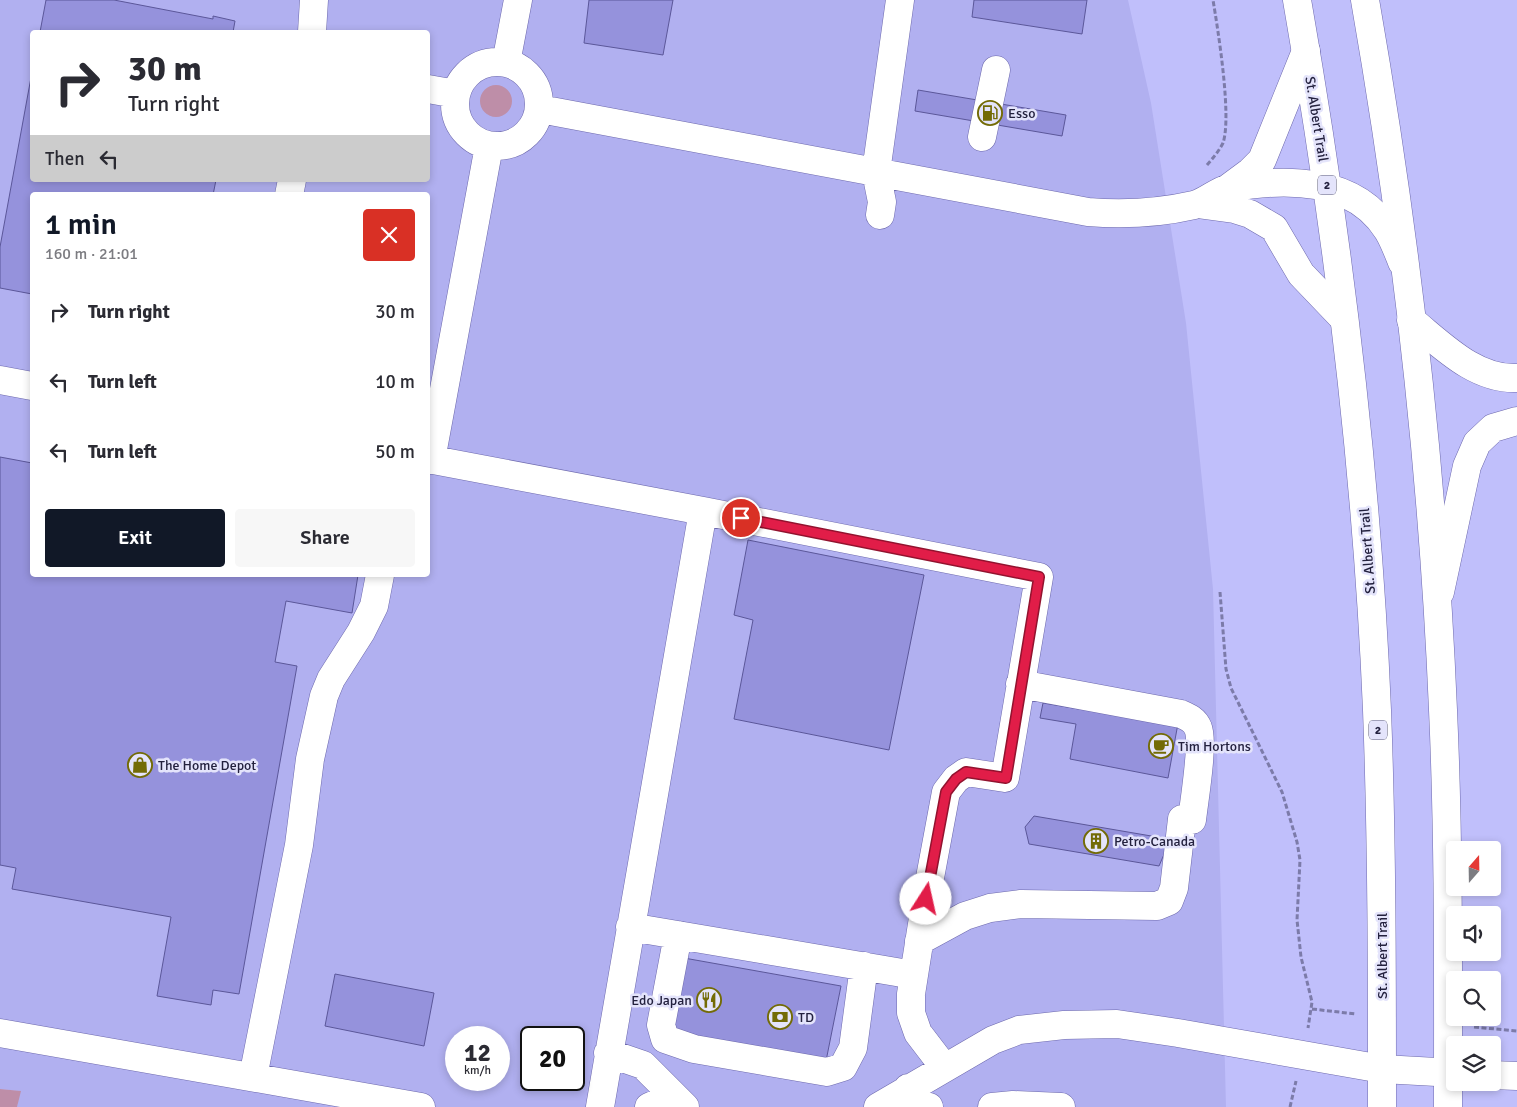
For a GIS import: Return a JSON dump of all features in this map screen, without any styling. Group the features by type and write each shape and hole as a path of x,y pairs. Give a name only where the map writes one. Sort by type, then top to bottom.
{"main road":[{"path":"312,30 314,0"},
{"path":"506,63 518,0"},
{"path":"880,215 882,202 876,172 900,0"},
{"name":"St. Albert Trail","path":"1297,0 1327,186 1344,319 1366,531 1377,708 1382,1107"},
{"path":"1365,0 1412,320 1437,606 1446,807 1448,971"},
{"path":"1197,204 1227,189 1250,172 1262,160 1306,51"},
{"path":"493,62 506,63 518,67 535,84 539,96 540,109 536,122 528,134 516,142 503,146 488,146 465,132 458,121 455,108 456,94 461,82 469,72 480,65 493,62"},
{"path":"982,137 996,70"},
{"path":"430,89 456,94"},
{"path":"540,109 1088,212 1135,214 1197,204 1234,209 1250,214 1274,228 1301,274 1344,319"},
{"path":"430,455 488,146"},
{"path":"1227,189 1296,183 1327,186 1350,196 1376,216 1388,231 1406,270"},
{"path":"1412,320 1457,358 1491,376 1517,378"},
{"path":"0,380 30,386"},
{"path":"1437,606 1467,466 1477,443 1492,428 1517,421"},
{"path":"430,460 703,510 1039,577 1006,778 966,772 956,779 946,792 919,941 911,1013 918,1033 944,1067"},
{"path":"600,1107 703,510"},
{"path":"253,1077 299,845 310,759 324,696 331,679 361,632 374,606 380,577"},
{"path":"919,941 965,916 990,908 1021,904 1157,906 1169,901 1174,888 1199,748 1199,730 1195,722 1181,714 1020,684"},
{"path":"630,926 914,975"},
{"path":"678,935 662,1025 665,1039 694,1049 827,1072 843,1067 853,1048 864,966"},
{"path":"878,1107 993,1040 1019,1030 1064,1025 1125,1025 1382,1069 1446,1073"},
{"path":"0,1033 421,1107"},
{"path":"608,1053 643,1066 669,1103"},
{"path":"1501,1075 1517,1076"},
{"path":"908,1088 922,1105 929,1107"},
{"path":"1448,1107 1449,1091"},
{"path":"992,1107 1014,1105 1061,1107"}],"path":[{"path":"1203,168 1213,158 1222,143 1226,121 1219,39 1213,0"},
{"path":"1220,592 1226,669 1231,688 1282,792 1298,842 1300,860 1297,920 1301,957 1312,1009 1290,1107"},
{"path":"1312,1009 1382,1017"},
{"path":"1468,1026 1517,1031"}],"shaded area":[{"path":"0,0 1128,0 1151,103 1186,323 1213,589 1226,1107 17,1107 20,1091 0,1089"},
{"path":"496,85 502,86 507,90 511,95 511,107 507,112 502,116 496,117 490,116 485,112 481,107 480,101 481,95 485,90 490,86"},
{"path":"0,1089 21,1091 17,1107 0,1107"}],"building":[{"path":"46,0 114,0 213,19 213,16 235,21 233,30 40,30"},
{"path":"589,0 673,0 663,55 584,43"},
{"path":"974,0 1087,0 1082,34 972,17"},
{"path":"30,83 30,182 216,182 214,192 30,192 30,294 0,288 0,247"},
{"name":"Esso","path":"918,90 1066,115 1062,136 915,111"},
{"name":"The Home Depot","path":"0,457 30,463 30,577 358,577 352,613 286,601 275,662 297,666 239,994 213,990 211,1005 157,996 171,917 12,889 16,868 0,865"},
{"path":"748,540 924,575 889,750 734,719 753,620 734,615"},
{"path":"1081,700 1179,718 1168,778 1070,759 1076,724 1040,718 1043,703 1079,709"},
{"name":"Petro-Canada","path":"1034,816 1163,838 1165,852 1159,866 1029,844 1025,827"},
{"path":"684,958 841,986 826,1061 670,1034"},
{"path":"335,974 434,993 424,1046 325,1026"}],"place":[{"name":"Esso","path":"990,113"},
{"name":"Tim Hortons","path":"1161,746"},
{"name":"The Home Depot","path":"140,765"},
{"name":"Petro-Canada","path":"1096,841"},
{"name":"Edo Japan","path":"709,1000"},
{"name":"TD","path":"780,1017"}],"route":[{"path":"741,518 1039,577 1006,778 966,772 956,779 946,792 926,899"}]}
